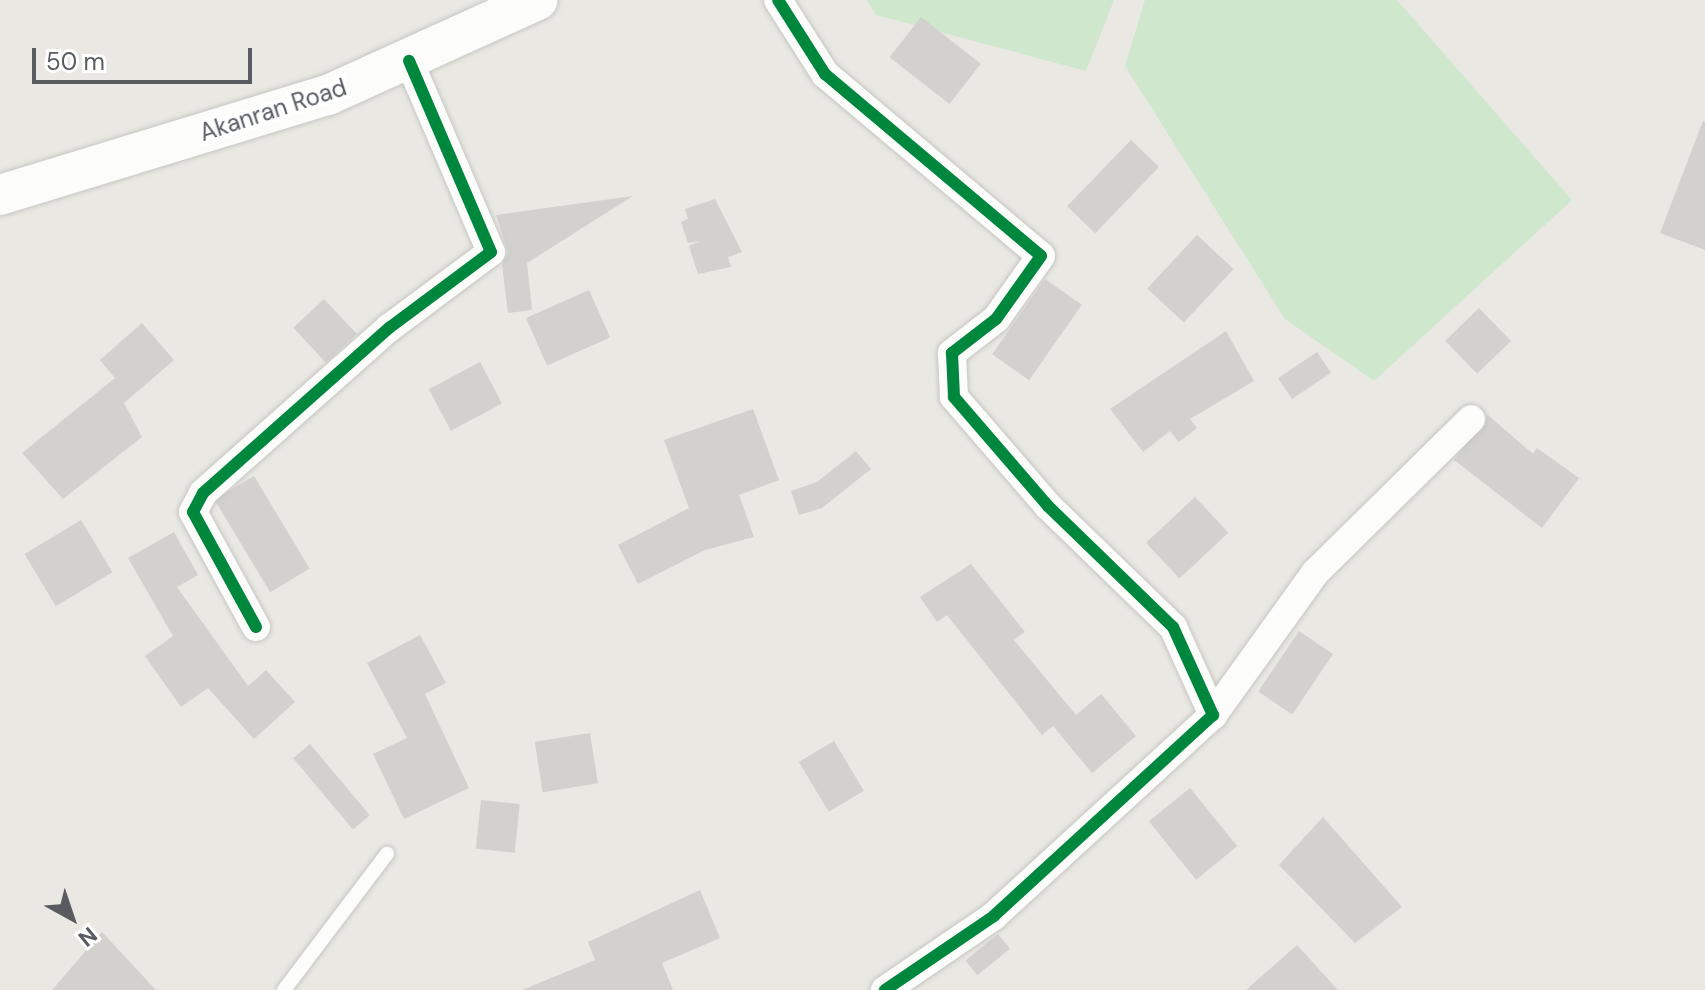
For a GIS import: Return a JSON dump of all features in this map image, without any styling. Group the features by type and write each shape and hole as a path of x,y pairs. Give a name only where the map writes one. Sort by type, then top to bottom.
{"main road":[{"name":"Akanran Road","path":"0,195 328,95 409,61 537,0"}],"street":[{"path":"778,0 825,74 1041,256 996,319 952,353 954,397 1048,506 1173,627 1213,715"},
{"path":"256,627 193,512 203,493 389,328 491,252 409,61"},
{"path":"885,990 994,916 1213,715 1315,573 1471,419"}],"lane":[{"path":"284,990 387,854"}],"green space":[{"path":"867,0 1114,0 1086,71 876,15"},
{"path":"1145,0 1397,0 1572,200 1374,381 1285,319 1125,66"}],"building":[{"path":"921,17 981,64 949,104 890,57"},
{"path":"1705,122 1705,250 1660,233"},
{"path":"1131,140 1159,167 1095,233 1067,206"},
{"path":"633,196 527,263 532,310 508,313 502,265 508,252 496,215"},
{"path":"715,199 742,252 728,257 731,267 698,274 689,246 700,241 688,243 681,222 688,219 685,209"},
{"path":"1197,235 1234,269 1184,322 1147,288"},
{"path":"1045,279 1082,305 1029,380 992,354"},
{"path":"589,290 610,338 547,366 526,318"},
{"path":"324,299 357,334 326,363 293,328"},
{"path":"1479,308 1511,341 1477,374 1445,341"},
{"path":"142,323 174,360 124,403 142,437 63,499 22,453 115,378 100,360"},
{"path":"1226,331 1254,381 1190,419 1197,428 1179,442 1170,431 1143,452 1110,409"},
{"path":"1317,352 1331,373 1292,399 1278,378"},
{"path":"480,362 502,403 451,431 429,389"},
{"path":"753,409 779,480 739,495 754,537 705,550 638,584 618,545 689,508 664,440"},
{"path":"1488,415 1533,454 1537,448 1579,478 1542,528 1454,460"},
{"path":"856,451 871,469 822,508 799,515 791,491 817,482"},
{"path":"254,476 310,569 270,592 215,500"},
{"path":"1195,497 1228,533 1179,579 1146,543"},
{"path":"81,520 112,572 56,606 24,554"},
{"path":"174,532 198,575 177,587 248,686 266,670 295,702 254,739 208,688 181,707 145,656 173,636 128,558"},
{"path":"971,564 1025,632 1014,640 1076,715 1101,694 1136,736 1092,773 1053,726 1042,735 947,615 937,622 920,597"},
{"path":"1299,631 1333,654 1292,714 1258,692"},
{"path":"420,635 446,683 425,694 469,788 404,819 373,754 407,738 367,663"},
{"path":"590,733 598,783 543,792 535,742"},
{"path":"834,741 864,791 829,812 799,762"},
{"path":"310,744 370,815 353,829 293,758"},
{"path":"1190,788 1237,846 1196,880 1149,821"},
{"path":"481,800 520,804 515,853 476,849"},
{"path":"1323,817 1402,907 1355,943 1279,865"},
{"path":"700,890 720,938 662,963 673,990 522,990 595,960 588,942"},
{"path":"102,932 156,990 52,990"},
{"path":"998,934 1010,949 977,975 965,960"},
{"path":"1297,945 1338,990 1246,990"}],"cycle path":[{"path":"778,0 825,74 1041,256 996,319 952,353 954,397 1048,506 1173,627 1213,715 994,916 885,990"},
{"path":"256,627 193,512 203,493 389,328 491,252 409,61"}]}
